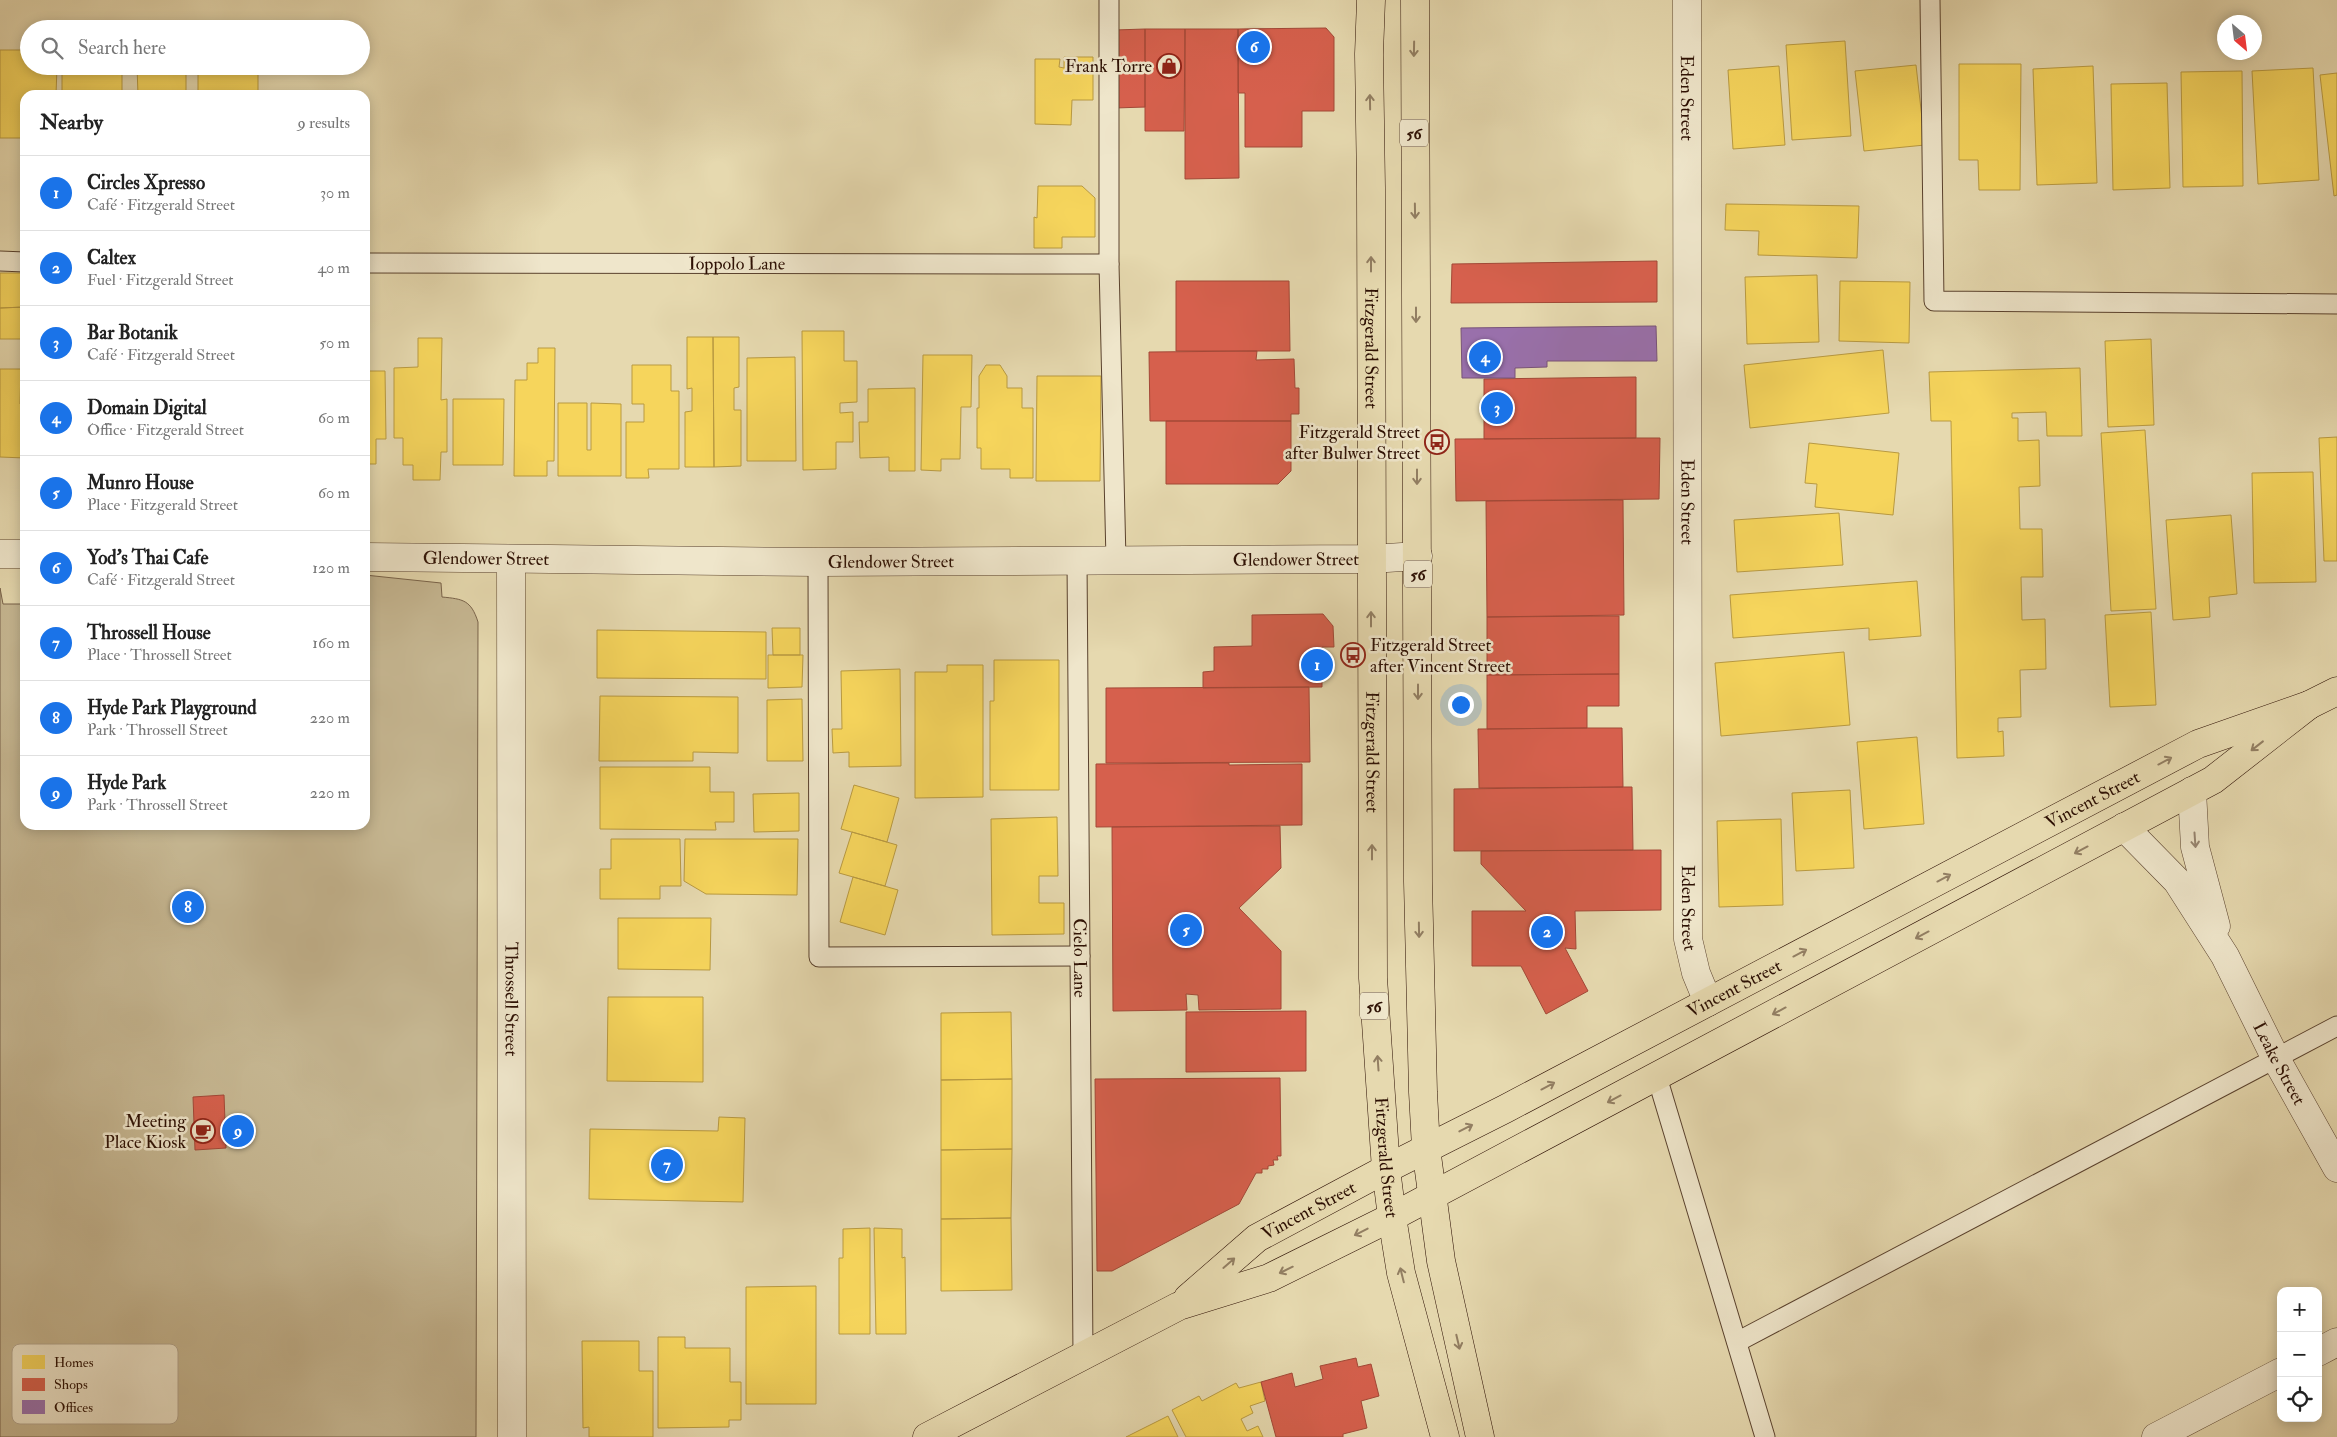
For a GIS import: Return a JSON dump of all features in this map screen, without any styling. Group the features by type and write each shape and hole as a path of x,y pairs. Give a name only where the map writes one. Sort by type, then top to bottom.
{"main road":[{"name":"Fitzgerald Street","path":"1370,0 1372,968 1386,1169 1392,1216 1401,1272 1445,1437"},
{"name":"56","path":"1415,0 1418,882 1422,1075 1426,1148 1441,1261 1480,1437"},
{"name":"Vincent Street","path":"1179,1306 1257,1238 1386,1169 1505,1109 2198,744 2309,705 2337,691"},
{"name":"Vincent Street","path":"927,1437 1179,1306 1269,1278 1432,1196 2213,780 2309,705"}],"street":[{"name":"Eden Street","path":"1687,0 1688,940 1696,973 1708,1002"},
{"path":"0,554 20,554"},
{"name":"Glendower Street","path":"370,557 818,562 1371,559 1418,556"},
{"name":"Throssell Street","path":"511,560 512,1437"},
{"name":"Leake Street","path":"2192,791 2195,847 2225,956"},
{"name":"Leake Street","path":"2124,827 2177,881 2225,956 2275,1057 2337,1168"},
{"path":"2322,1350 2337,1342"},
{"path":"2156,1437 2277,1374"}],"lane":[{"path":"1109,0 1109,264 1116,560"},
{"path":"1930,0 1934,301 2337,304"},
{"path":"0,261 20,262"},
{"name":"Ioppolo Lane","path":"370,263 1109,264"},
{"name":"Cielo Lane","path":"1077,560 1083,1356"},
{"path":"818,562 818,958 1080,956"},
{"path":"1737,1342 2337,1026"},
{"path":"1657,1076 1765,1437"}],"shaded area":[{"path":"370,576 441,583 442,597 461,600 472,609 478,622 476,1437 0,1437 0,588 3,604 20,604 20,830 370,830"}],"building: Homes":[{"path":"1845,41 1851,136 1792,140 1786,45"},
{"path":"0,50 20,50 20,75 57,75 56,90 20,90 20,138 0,138"},
{"path":"1064,57 1093,57 1093,100 1072,100 1071,125 1035,124 1035,59 1060,59 1059,67 1064,68"},
{"path":"1959,64 2021,64 2020,190 1979,190 1978,160 1959,160"},
{"path":"1916,65 1925,145 1864,151 1855,71"},
{"path":"1779,66 1785,145 1733,149 1728,70"},
{"path":"2093,66 2097,183 2037,185 2033,69"},
{"path":"2313,68 2319,180 2258,184 2252,71"},
{"path":"2242,71 2243,186 2183,187 2181,72"},
{"path":"2337,73 2337,195 2334,196 2320,75"},
{"path":"62,75 122,75 122,90 62,90"},
{"path":"137,75 186,75 186,90 138,90"},
{"path":"198,75 258,75 258,90 198,90"},
{"path":"2167,83 2170,188 2113,190 2111,84"},
{"path":"1038,186 1082,186 1095,198 1095,237 1062,237 1062,248 1034,248 1034,217 1037,218"},
{"path":"1726,204 1859,206 1857,258 1758,255 1759,231 1725,230"},
{"path":"0,273 20,273 20,307 0,308"},
{"path":"1817,275 1819,342 1747,344 1745,277"},
{"path":"1840,281 1910,282 1909,343 1839,341"},
{"path":"20,307 20,339 0,339 0,308"},
{"path":"802,331 844,331 844,361 857,361 857,402 840,403 840,413 853,412 853,442 836,442 836,469 803,470"},
{"path":"687,337 713,337 714,467 685,467 685,412 692,411 692,388 687,389"},
{"path":"713,337 739,337 739,387 734,388 734,410 741,410 741,466 714,467"},
{"path":"418,338 442,338 441,400 447,399 447,452 441,452 440,480 413,480 413,465 403,465 403,438 394,438 394,368 418,367"},
{"path":"2151,339 2154,425 2108,427 2105,341"},
{"path":"538,348 555,348 554,461 547,461 547,476 514,476 515,380 527,380 527,363 538,363"},
{"path":"1883,350 1889,413 1750,428 1744,365"},
{"path":"923,355 972,355 971,407 961,407 960,459 941,459 941,471 921,470"},
{"path":"795,357 796,461 747,461 747,358"},
{"path":"632,365 671,365 671,391 679,391 679,469 648,469 649,478 626,478 626,422 644,422 644,404 632,404"},
{"path":"986,365 1000,365 1007,376 1007,388 1022,388 1022,408 1033,408 1033,478 1010,478 1010,469 981,469 981,448 977,448 977,408 979,408 979,376"},
{"path":"2080,368 2082,436 2047,436 2046,412 2012,413 2012,418 2018,418 2018,441 2039,440 2040,486 2019,487 2020,529 2042,529 2043,577 2021,577 2022,620 2045,619 2046,669 2020,670 2021,717 1998,718 1998,732 2003,731 2004,756 1957,758 1951,421 1931,421 1929,372"},
{"path":"0,369 20,369 20,458 0,457"},
{"path":"370,371 385,371 386,439 376,439 376,464 370,464"},
{"path":"1037,376 1101,376 1100,481 1036,481"},
{"path":"915,388 915,471 889,471 889,457 860,458 859,422 868,422 868,389"},
{"path":"453,399 504,399 503,465 453,465"},
{"path":"558,403 587,403 587,450 591,450 591,403 621,404 621,476 558,476"},
{"path":"2145,430 2156,609 2111,611 2101,433"},
{"path":"2337,437 2337,561 2324,561 2319,438"},
{"path":"1809,443 1899,453 1893,515 1815,507 1817,484 1805,483"},
{"path":"2313,472 2316,582 2254,583 2252,473"},
{"path":"1839,513 1843,565 1737,572 1734,520"},
{"path":"2231,515 2237,594 2209,597 2210,617 2173,620 2166,520"},
{"path":"1917,581 1921,636 1869,640 1869,628 1733,638 1730,595"},
{"path":"2151,612 2156,705 2110,707 2105,615"},
{"path":"772,628 800,628 800,655 773,655"},
{"path":"597,630 766,632 766,679 597,678"},
{"path":"1844,652 1850,725 1721,736 1715,663"},
{"path":"768,655 803,655 802,687 768,688"},
{"path":"994,660 1059,660 1059,790 990,790 990,701 994,701"},
{"path":"947,665 983,665 983,797 915,798 915,672 947,672"},
{"path":"900,669 901,766 849,767 849,752 833,753 832,729 842,729 841,671"},
{"path":"600,696 738,697 738,753 693,752 693,761 599,761"},
{"path":"802,699 803,761 767,761 767,700"},
{"path":"1917,737 1924,824 1864,829 1857,742"},
{"path":"600,767 710,767 710,792 734,792 734,822 715,822 716,830 600,829"},
{"path":"854,785 899,798 887,842 841,829"},
{"path":"1850,790 1854,868 1796,871 1792,793"},
{"path":"799,793 799,831 754,832 753,794"},
{"path":"1057,817 1058,876 1039,876 1039,903 1064,903 1064,934 992,935 991,819"},
{"path":"1781,819 1783,905 1719,907 1717,821"},
{"path":"852,832 897,845 885,886 839,873"},
{"path":"611,839 680,839 681,886 660,886 660,899 600,899 600,869 611,869"},
{"path":"685,839 798,839 797,895 706,894 684,881"},
{"path":"853,877 898,890 885,935 840,922"},
{"path":"618,918 711,918 710,970 618,969"},
{"path":"608,997 703,997 703,1082 607,1081"},
{"path":"1011,1012 1012,1079 941,1080 941,1013"},
{"path":"1012,1079 1012,1149 941,1150 941,1080"},
{"path":"719,1117 745,1118 743,1202 589,1199 590,1129 718,1131"},
{"path":"1012,1149 1011,1218 941,1219 941,1150"},
{"path":"1011,1218 1012,1290 941,1291 941,1219"},
{"path":"870,1228 870,1334 839,1334 839,1258 843,1258 843,1229"},
{"path":"874,1228 902,1229 902,1258 905,1257 906,1334 876,1334"},
{"path":"816,1286 816,1404 746,1404 746,1287"},
{"path":"658,1337 685,1337 685,1348 730,1348 730,1382 741,1382 741,1420 729,1420 729,1427 658,1428"},
{"path":"582,1341 639,1341 639,1371 653,1371 653,1437 589,1437 589,1427 583,1428"},
{"path":"1261,1382 1265,1401 1250,1406 1253,1413 1241,1419 1247,1431 1258,1426 1263,1437 1186,1437 1172,1410 1199,1396 1202,1401 1236,1383 1239,1388"},
{"path":"1168,1416 1178,1437 1126,1437"}],"building: Shops":[{"path":"1326,28 1334,37 1334,111 1302,111 1302,147 1245,147 1245,93 1238,93 1238,29"},
{"path":"1145,29 1145,107 1115,108 1115,30"},
{"path":"1145,29 1185,29 1184,131 1145,131"},
{"path":"1185,29 1238,29 1239,178 1185,179"},
{"path":"1657,261 1657,302 1451,303 1452,264"},
{"path":"1176,281 1289,281 1290,351 1176,351"},
{"path":"1257,351 1256,360 1294,359 1295,388 1299,388 1299,414 1291,414 1291,421 1150,421 1149,352"},
{"path":"1636,377 1636,438 1484,439 1484,379"},
{"path":"1166,421 1291,421 1291,471 1278,484 1166,484"},
{"path":"1660,438 1659,499 1456,501 1455,439"},
{"path":"1623,500 1624,615 1487,617 1486,501"},
{"path":"1323,614 1333,626 1334,647 1322,647 1322,687 1203,688 1203,672 1214,671 1214,647 1252,646 1252,615"},
{"path":"1619,616 1619,674 1487,675 1487,617"},
{"path":"1619,674 1619,706 1587,706 1587,728 1487,729 1487,675"},
{"path":"1309,687 1310,762 1106,763 1106,688"},
{"path":"1622,728 1623,787 1479,788 1478,729"},
{"path":"1229,763 1229,765 1302,764 1302,825 1096,827 1096,764"},
{"path":"1632,787 1633,850 1454,851 1454,789"},
{"path":"1280,826 1281,868 1239,908 1281,951 1281,1009 1199,1010 1198,995 1186,994 1187,1010 1113,1011 1112,827"},
{"path":"1661,850 1661,910 1575,911 1576,949 1565,948 1588,991 1546,1014 1521,966 1472,966 1472,911 1526,911 1481,864 1481,851"},
{"path":"1306,1011 1306,1071 1186,1072 1186,1012"},
{"path":"1280,1078 1281,1156 1277,1156 1278,1160 1273,1160 1274,1165 1268,1166 1268,1169 1262,1169 1262,1173 1256,1173 1239,1204 1112,1271 1097,1271 1095,1079"},
{"path":"224,1095 226,1148 195,1150 193,1097"},
{"path":"1356,1358 1358,1367 1371,1364 1379,1396 1361,1401 1367,1428 1343,1434 1343,1437 1276,1437 1261,1382 1292,1373 1295,1387 1323,1379 1320,1366"}],"building: Offices":[{"path":"1656,326 1657,361 1547,361 1547,367 1515,368 1515,378 1462,378 1461,328"}],"place":[{"name":"Yod's Thai Cafe","path":"1254,47"},
{"name":"Frank Torre","path":"1169,66"},
{"name":"Domain Digital","path":"1485,357"},
{"name":"Bar Botanik","path":"1497,408"},
{"name":"Fitzgerald Street after Bulwer Street","path":"1437,442"},
{"name":"Fitzgerald Street after Vincent Street","path":"1353,655"},
{"name":"Circles Xpresso","path":"1317,665"},
{"name":"Hyde Park Playground","path":"188,907"},
{"name":"Munro House","path":"1186,930"},
{"name":"Caltex","path":"1547,932"},
{"name":"Meeting Place Kiosk","path":"203,1131"},
{"name":"Hyde Park","path":"238,1131"},
{"name":"Throssell House","path":"667,1165"}]}
